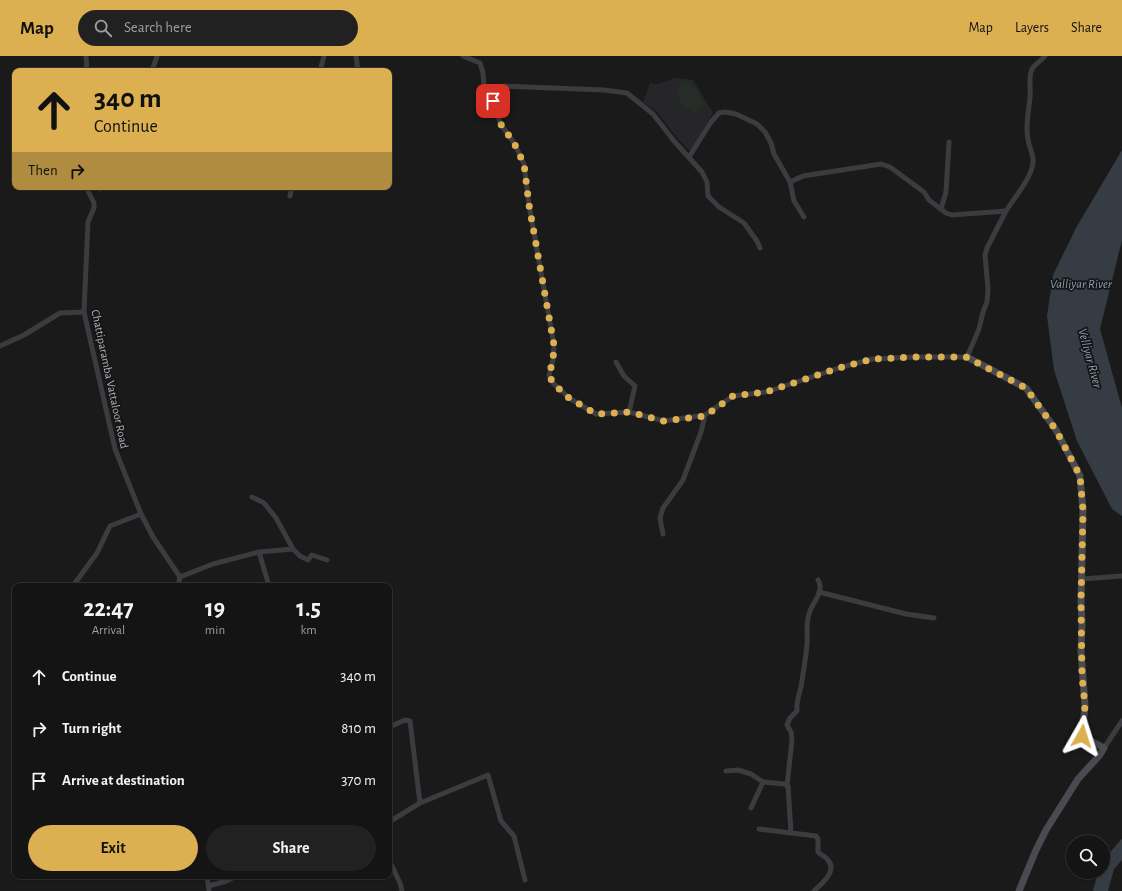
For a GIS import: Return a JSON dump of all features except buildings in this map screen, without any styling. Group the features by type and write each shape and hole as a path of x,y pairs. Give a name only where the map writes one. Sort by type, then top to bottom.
{"street":[{"path":"86,56 87,68"},
{"path":"153,68 157,56"},
{"path":"321,68 324,56"},
{"path":"356,56 358,68"},
{"path":"463,56 480,63 483,73 485,103 488,105 493,101"},
{"path":"966,357 979,329 987,302 988,289 985,255 987,248 1006,211 1029,176 1033,165 1033,157 1027,130 1030,79 1032,69 1045,56"},
{"path":"760,248 757,241 744,223 719,207 708,196 707,182 702,172 674,141 653,114 627,93 604,90 503,86 496,90 493,101 500,123 514,143 524,164 529,205 554,345 553,360 549,375 553,383 569,398 596,414 629,412 664,421 705,416 733,396 766,392 842,367 873,359 966,357 1026,388 1056,430 1080,476 1083,510 1081,651 1085,706 1082,736 1104,748"},
{"path":"689,157 715,115 719,113 725,112 736,114 757,124 765,132 771,143 774,154 790,182 794,201 804,217"},
{"path":"941,209 946,192 949,142"},
{"path":"790,182 810,175 881,164 890,167 924,192 929,200 946,213 952,215 1006,211"},
{"name":"Chattiparamba Vattaloor Road","path":"89,190 94,203 94,208 88,222 84,312 115,449 141,514 153,536 180,577"},
{"path":"290,196 291,190"},
{"path":"0,346 24,335 60,313 84,312"},
{"path":"616,362 624,376 635,386 629,412"},
{"path":"663,534 660,518 663,508 683,480 701,432 705,416"},
{"path":"252,497 264,503 276,518 293,549 300,556 308,560 312,555 327,560"},
{"path":"75,582 97,553 110,526 141,514"},
{"path":"179,583 180,577 213,564 259,552 293,549"},
{"path":"259,552 268,583"},
{"path":"1082,580 1122,576"},
{"path":"791,833 787,786 792,740 791,732 787,725 790,718 797,711 796,705 801,686 808,643 807,619 819,592 820,583 818,580"},
{"path":"819,592 906,614 934,618"},
{"path":"392,726 405,720 410,721 420,803"},
{"path":"1019,891 1046,830 1078,779 1099,756 1122,721"},
{"path":"726,771 738,770 751,774 763,782 784,784 787,786"},
{"path":"392,820 420,803 488,775 501,821 514,836 525,880"},
{"path":"752,808 763,782"},
{"path":"759,829 816,836 818,839 818,852 828,859 831,867 829,875 814,891"},
{"path":"392,866 402,891"},
{"path":"207,879 209,889 230,879"}],"shaded area":[{"path":"675,78 693,80 713,113 691,152 678,139 657,112 643,102 650,83 658,84"},
{"path":"683,81 692,85 700,94 702,108 694,113 679,99 679,86"}],"water":[{"name":"Valliyar River","path":"1122,150 1122,240 1100,329 1122,408 1122,516 1112,509 1077,441 1054,370 1047,316 1053,275 1076,228"},
{"path":"1122,839 1122,860 1114,869 1108,891 1093,891 1096,879 1110,879 1110,852"}],"route":[{"path":"493,101 500,123 514,143 524,164 529,205 554,345 553,360 549,375 553,383 569,398 596,414 629,412 664,421 705,416 733,396 766,392 842,367 873,359 966,357 1026,388 1056,430 1080,476 1083,510 1081,651 1085,706 1082,736"}],"water label":[{"name":"Velliyar River","path":"1091,358"}]}
